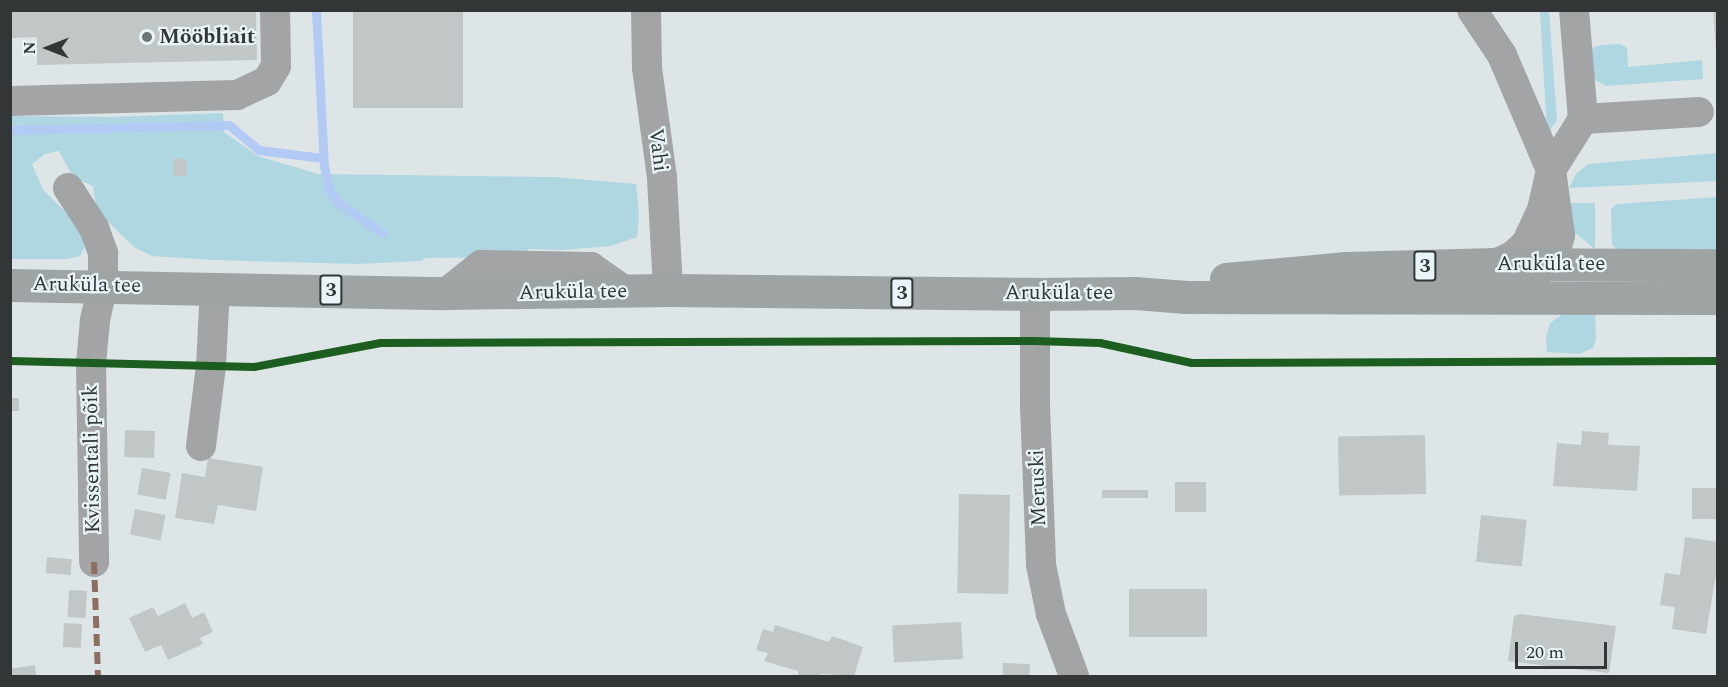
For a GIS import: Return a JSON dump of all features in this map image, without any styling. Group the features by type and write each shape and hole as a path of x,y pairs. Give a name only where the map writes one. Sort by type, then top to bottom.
{"highway":[{"name":"Aruküla tee","path":"1135,293 1202,281 1346,268 1495,264 1718,265"},
{"name":"Aruküla tee","path":"10,285 446,293 668,290 1135,293 1186,297 1718,298"}],"street":[{"path":"10,100 237,95 267,81 276,66 275,10"},
{"name":"Vahi","path":"646,10 647,68 662,178 668,290"},
{"path":"1437,298 1501,282 1526,280 1535,276 1556,250 1560,236 1551,170 1502,55 1472,10"},
{"path":"1495,264 1514,255 1526,244 1542,210 1551,170 1583,119 1574,10"},
{"path":"1583,119 1699,112"},
{"name":"Kvissentali põik","path":"68,188 94,228 103,253 103,285 95,321 91,363 94,562"},
{"path":"1542,210 1546,264 1557,282 1569,293 1588,298"},
{"path":"1560,236 1570,248 1593,264"},
{"path":"201,446 212,366 215,288"},
{"name":"Meruski","path":"1035,294 1035,406 1041,565 1052,614 1074,676"}],"shaded area":[{"path":"1540,11 1549,11 1557,120 1547,134"},
{"path":"1620,44 1627,48 1628,67 1702,60 1703,79 1606,86 1592,78 1589,49 1601,45"},
{"path":"223,113 224,132 258,156 318,174 555,177 636,184 639,216 637,237 611,246 563,250 528,249 526,257 426,258 421,261 358,264 152,256 134,247 97,211 93,186 73,177 59,151 45,154 32,164 43,190 74,220 84,234 84,248 80,256 67,259 11,259 11,116 109,117"},
{"path":"1717,153 1717,181 1569,188 1576,174 1588,164"},
{"path":"1717,197 1717,251 1617,250 1612,245 1611,209 1617,204"},
{"path":"1568,203 1595,203 1595,249 1574,232"},
{"path":"1595,312 1596,339 1593,348 1579,354 1547,352 1546,337 1550,323 1563,314"}],"building":[{"name":"Mööbliait","path":"10,10 256,10 257,60 37,65 37,37 10,38"},
{"path":"353,10 463,10 463,108 353,108"},
{"path":"1713,10 1718,10 1718,51 1716,51"},
{"path":"173,159 186,159 186,176 173,176"},
{"path":"10,398 19,398 19,411 10,411"},
{"path":"125,430 155,431 154,458 124,457"},
{"path":"1582,431 1609,433 1608,445 1640,446 1637,491 1553,486 1557,443 1581,445"},
{"path":"1425,435 1426,494 1339,496 1338,437"},
{"path":"208,458 263,467 256,511 218,505 214,524 175,518 182,473 205,477"},
{"path":"142,468 171,473 166,500 137,495"},
{"path":"1175,482 1206,482 1206,512 1175,512"},
{"path":"1692,488 1718,488 1718,519 1692,519"},
{"path":"1102,490 1148,490 1148,498 1102,498"},
{"path":"959,494 1010,495 1008,594 957,593"},
{"path":"135,509 165,515 160,540 130,535"},
{"path":"1481,515 1527,520 1522,567 1476,562"},
{"path":"1685,537 1718,542 1718,562 1706,634 1672,629 1675,607 1660,605 1665,573 1680,575"},
{"path":"47,557 72,559 71,575 46,573"},
{"path":"1129,589 1207,589 1207,637 1129,637"},
{"path":"69,590 87,591 86,618 68,617"},
{"path":"185,603 192,618 204,612 213,632 200,638 203,644 168,660 161,645 145,652 129,618 153,607 158,616"},
{"path":"1520,614 1616,626 1609,673 1508,661 1514,616"},
{"path":"961,622 963,659 894,663 892,626"},
{"path":"64,623 82,624 81,648 63,647"},
{"path":"775,625 829,642 832,636 863,647 854,676 821,674 821,676 798,676 798,671 764,661 768,653 756,650 763,629 773,632"},
{"path":"1003,663 1030,664 1030,676 1003,676"},
{"path":"35,665 36,676 10,676 10,669"}],"waterway":[{"path":"316,10 324,166 329,190 340,204 382,233"},
{"path":"10,130 229,125 259,150 323,158"}],"marked path":[{"path":"94,562 98,676"}],"cycle path":[{"path":"10,361 254,367 381,343 1034,341 1100,343 1192,363 1718,361"}],"place":[{"name":"Mööbliait","path":"147,37"}]}
